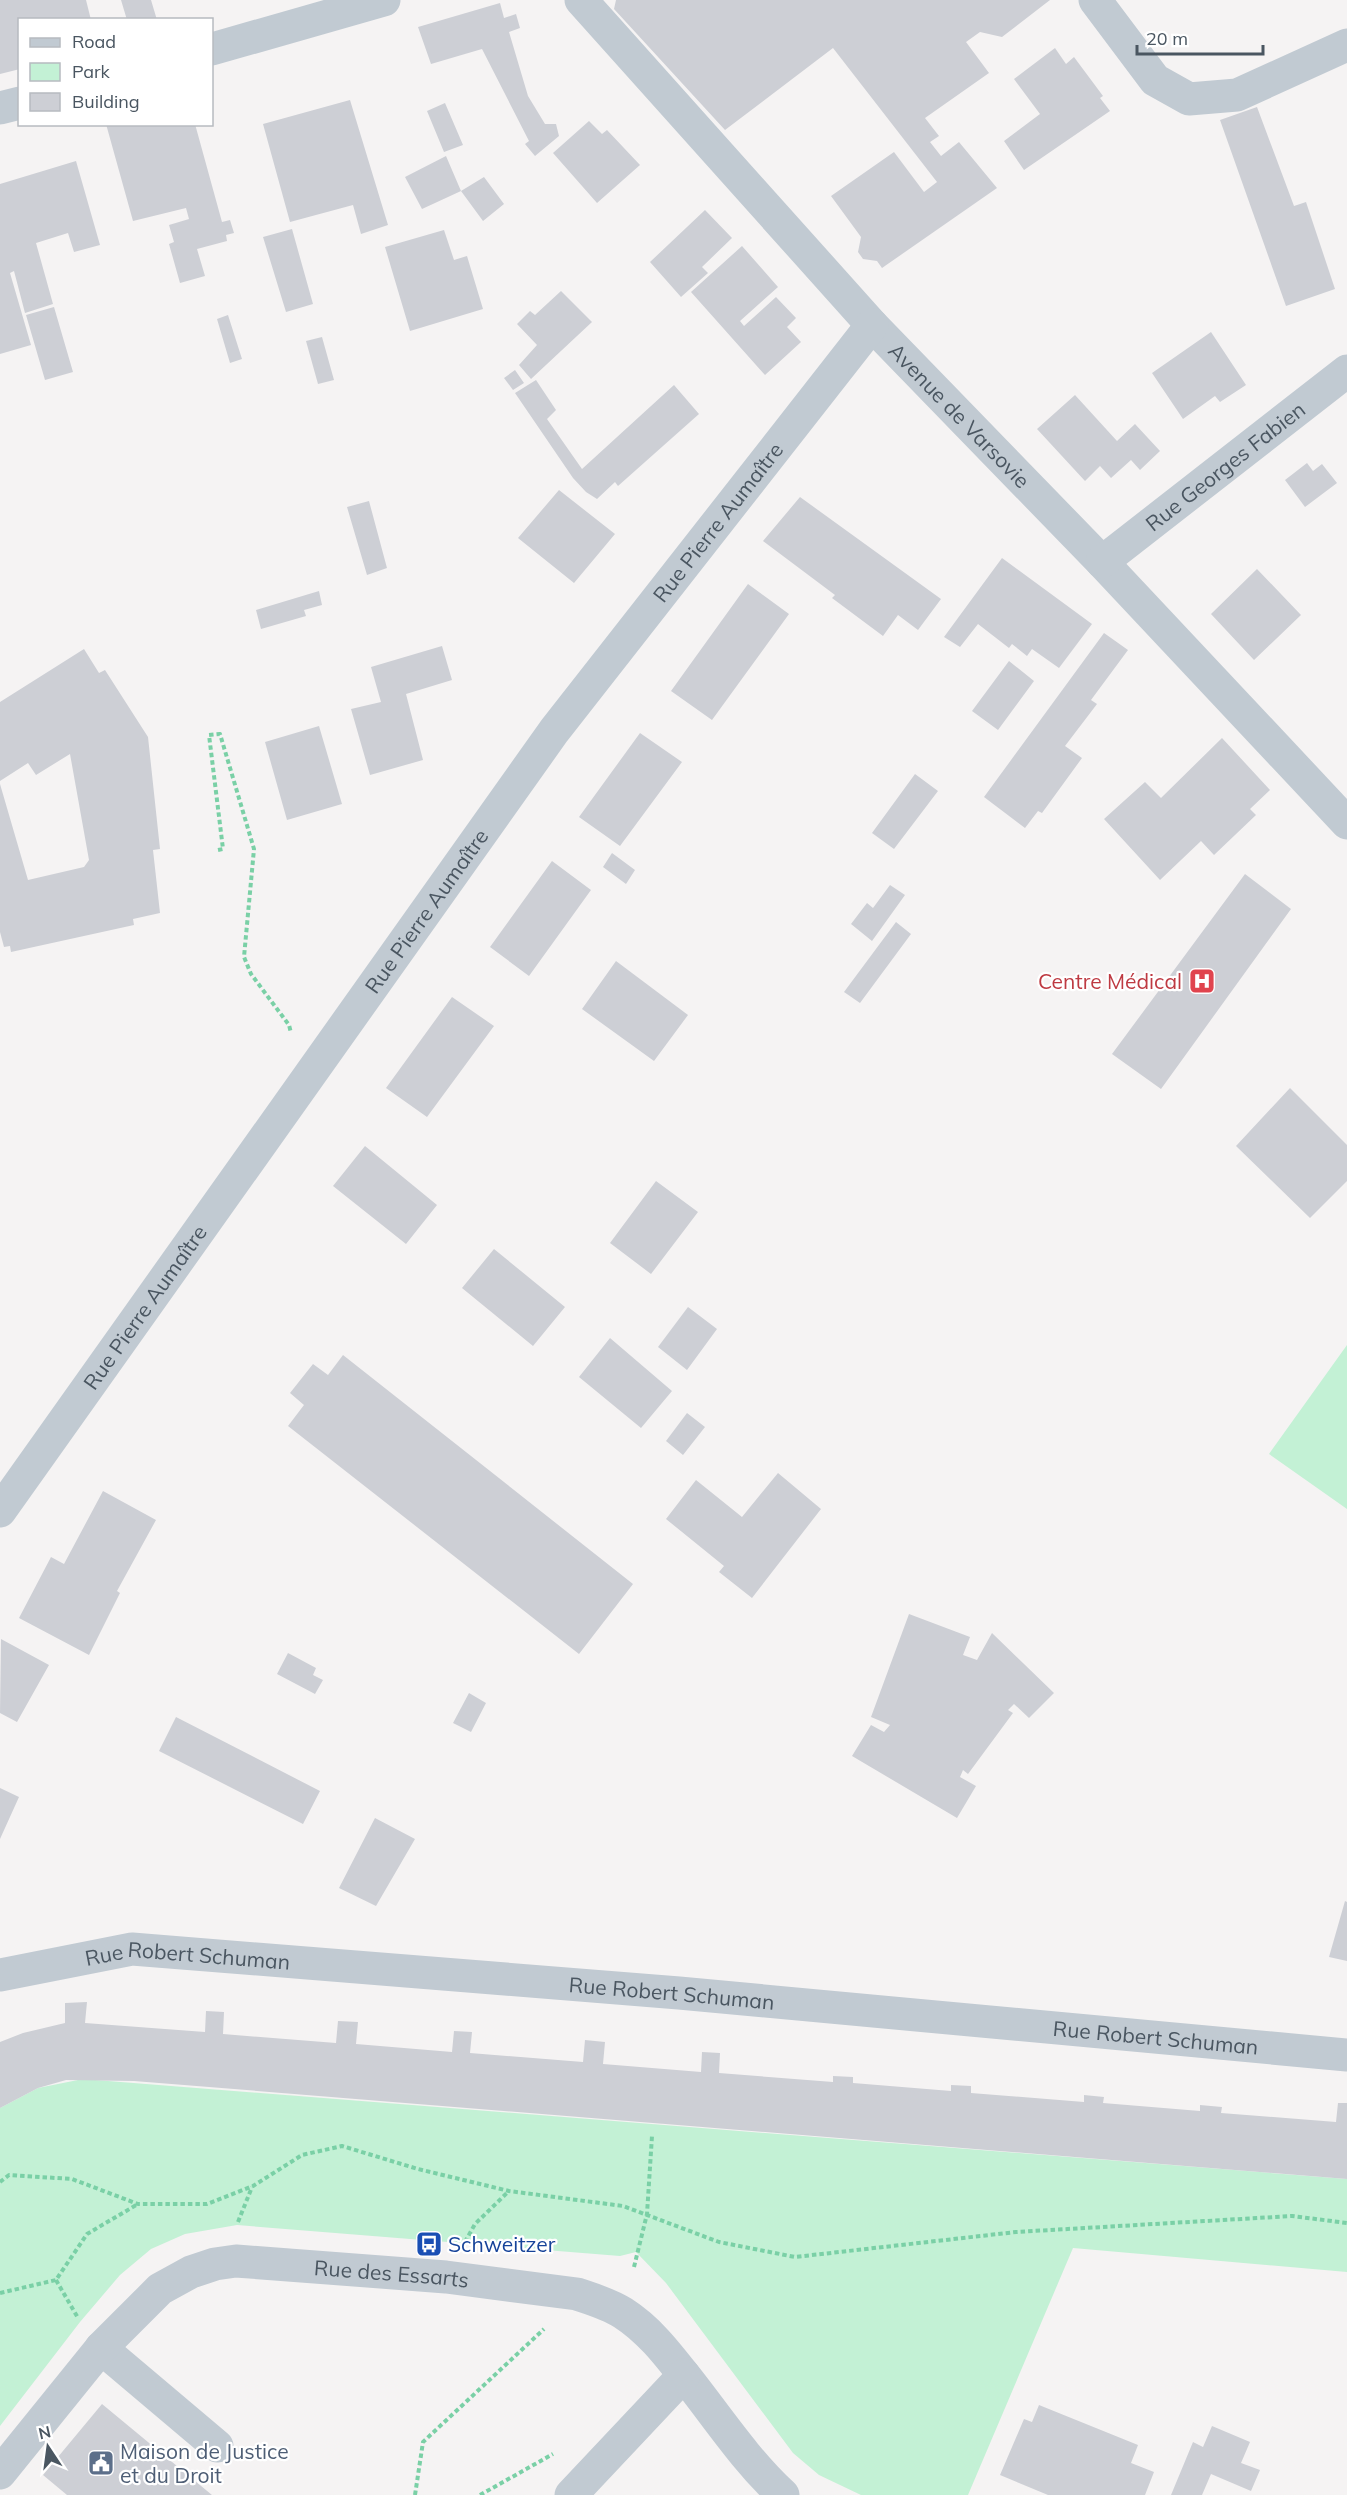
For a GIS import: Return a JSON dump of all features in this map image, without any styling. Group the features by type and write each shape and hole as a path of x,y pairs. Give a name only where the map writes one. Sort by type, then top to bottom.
{"street":[{"path":"213,49 384,0"},
{"name":"Avenue de Varsovie","path":"581,0 872,325 1102,562 1347,823"},
{"path":"1095,0 1155,80 1189,99 1236,95 1347,45"},
{"path":"0,108 18,104"},
{"name":"Rue Pierre Aumaître","path":"0,1511 554,731 872,325"},
{"name":"Rue Georges Fabien","path":"1102,562 1347,371"},
{"name":"Rue Robert Schuman","path":"0,1975 132,1948 667,1992 1347,2055"},
{"name":"Rue des Essarts","path":"0,2473 101,2348 160,2289 191,2272 215,2264 236,2261 446,2277 554,2291 596,2300 622,2312 648,2331 759,2474 783,2495"},
{"path":"101,2348 217,2446"},
{"path":"571,2495 684,2375"}],"path":[{"path":"218,850 223,849 209,735 220,734 254,849 244,957 251,974 289,1025 292,1036"},
{"path":"634,2267 647,2214 652,2136"},
{"path":"0,2182 9,2175 72,2179 138,2204 207,2204 253,2186 302,2155 342,2146 418,2169 509,2191 623,2206 719,2242 795,2257 1016,2232 1292,2216 1347,2223"},
{"path":"446,2277 475,2224 509,2191"},
{"path":"0,2292 56,2280 87,2234 138,2204"},
{"path":"415,2495 423,2442 547,2325 554,2291"}],"green space":[{"path":"1347,1345 1347,1509 1269,1454"},
{"path":"83,2079 1347,2179 1347,2272 1073,2248 968,2495 861,2495 819,2475 793,2453 666,2283 636,2252 620,2256 237,2225 185,2234 151,2249 120,2275 80,2322 0,2426 0,2108 38,2088"}],"building":[{"path":"0,0 86,0 90,18 18,18 18,70 0,74"},
{"path":"121,0 151,0 156,18 126,18"},
{"path":"616,0 1050,0 1002,37 980,32 966,42 989,73 925,118 939,136 930,142 941,156 959,142 997,188 882,268 877,261 863,259 858,252 861,237 831,196 894,152 924,192 937,182 833,48 725,130 614,9"},
{"path":"500,3 504,18 516,14 520,28 509,32 528,96 545,124 556,124 559,136 535,156 525,144 529,141 482,49 431,64 418,27"},
{"path":"1055,48 1066,64 1074,57 1103,96 1100,98 1110,111 1024,170 1004,141 1040,114 1014,79"},
{"path":"350,100 388,225 361,234 353,205 290,222 263,124"},
{"path":"445,103 463,145 444,152 427,111"},
{"path":"1257,107 1294,206 1306,202 1335,289 1286,306 1220,120"},
{"path":"589,121 602,134 607,130 640,165 597,203 553,153"},
{"path":"107,126 196,126 222,222 230,220 234,233 226,235 227,241 197,249 205,276 180,283 169,244 174,242 169,225 189,219 186,208 133,221"},
{"path":"446,156 461,191 422,209 405,177"},
{"path":"76,161 100,245 74,252 68,233 36,243 53,304 25,313 14,271 10,273 31,345 0,354 0,184"},
{"path":"484,177 504,204 483,221 461,191"},
{"path":"705,210 732,238 702,267 708,273 681,297 650,262"},
{"path":"292,229 313,304 286,312 263,237"},
{"path":"444,230 454,260 467,256 483,309 410,331 385,247"},
{"path":"742,246 778,287 740,321 744,326 776,297 796,318 787,327 801,342 765,375 691,292"},
{"path":"561,291 592,322 531,379 519,365 537,345 517,324 530,311 535,315"},
{"path":"54,307 73,372 45,380 26,315"},
{"path":"228,315 242,359 230,363 217,319"},
{"path":"1211,332 1246,385 1220,402 1215,396 1183,419 1152,373"},
{"path":"322,337 334,380 318,384 306,341"},
{"path":"515,370 524,383 513,390 504,378"},
{"path":"536,380 556,410 547,419 582,469 674,385 699,414 618,486 615,482 597,499 586,492 573,478 515,393"},
{"path":"1075,395 1117,441 1135,424 1160,451 1140,470 1131,460 1111,478 1100,466 1085,481 1037,429"},
{"path":"1307,463 1313,471 1322,464 1337,483 1305,507 1285,480"},
{"path":"559,490 615,534 574,583 518,538"},
{"path":"800,497 941,599 918,630 898,615 883,636 832,598 835,595 763,541"},
{"path":"369,501 387,568 367,575 347,507"},
{"path":"1002,558 1092,624 1059,668 1032,649 1027,656 1012,644 1009,648 978,624 960,647 944,637"},
{"path":"1257,569 1301,615 1254,660 1211,614"},
{"path":"748,584 789,614 712,720 671,691"},
{"path":"319,591 322,605 304,610 306,616 261,629 256,610"},
{"path":"1104,633 1128,650 1091,700 1097,704 1065,746 1082,758 1042,813 1038,811 1025,828 984,797"},
{"path":"442,646 452,680 406,694 423,760 370,775 351,709 381,702 371,667"},
{"path":"84,649 99,673 105,670 148,737 160,849 153,850 160,913 133,919 134,925 11,952 10,946 4,947 0,932 0,784 28,880 84,867 89,860 70,754 36,775 28,763 0,781 0,702"},
{"path":"1009,661 1034,681 998,730 972,711"},
{"path":"319,726 342,804 287,820 265,742"},
{"path":"640,733 682,762 620,846 579,817"},
{"path":"1222,738 1270,790 1250,809 1256,815 1214,855 1201,841 1160,880 1104,819 1145,782 1161,798"},
{"path":"915,774 938,791 894,849 872,833"},
{"path":"612,853 635,870 626,884 603,867"},
{"path":"552,861 591,890 529,976 490,947"},
{"name":"Centre Médical","path":"1245,874 1291,909 1161,1089 1112,1054"},
{"path":"890,885 905,895 872,941 851,924 867,903 873,908"},
{"path":"896,922 911,934 860,1003 844,992"},
{"path":"616,961 688,1015 654,1061 582,1009"},
{"path":"452,997 494,1026 427,1117 386,1088"},
{"path":"1290,1088 1347,1145 1347,1181 1310,1218 1236,1146"},
{"path":"365,1146 437,1205 406,1244 333,1186"},
{"path":"656,1181 698,1212 651,1274 610,1243"},
{"path":"494,1249 565,1307 533,1346 462,1288"},
{"path":"688,1307 717,1329 687,1370 658,1347"},
{"path":"610,1338 672,1391 641,1428 579,1377"},
{"path":"343,1355 633,1584 579,1654 288,1426 304,1405 290,1393 313,1364 328,1375"},
{"path":"687,1413 705,1427 683,1455 666,1441"},
{"path":"778,1473 821,1509 752,1598 719,1572 724,1566 666,1519 696,1480 742,1517"},
{"path":"103,1491 156,1520 117,1591 120,1593 89,1655 19,1618 51,1557 64,1564"},
{"path":"909,1614 970,1637 963,1655 977,1660 992,1633 1054,1693 1029,1718 1014,1704 1008,1710 1013,1713 968,1774 963,1770 960,1777 976,1786 957,1818 852,1756 871,1725 884,1732 890,1725 871,1717"},
{"path":"1,1639 49,1665 17,1722 0,1713"},
{"path":"288,1653 316,1668 313,1675 323,1680 315,1694 277,1674"},
{"path":"469,1693 486,1703 471,1732 453,1723"},
{"path":"176,1717 320,1791 303,1824 159,1751"},
{"path":"0,1788 19,1797 0,1839"},
{"path":"375,1818 415,1839 376,1906 339,1888"},
{"path":"1345,1901 1347,1902 1347,1961 1329,1957"},
{"path":"87,2002 85,2023 205,2032 206,2011 224,2012 223,2034 336,2043 338,2021 358,2022 356,2044 452,2052 454,2031 472,2032 470,2053 583,2062 585,2040 605,2042 603,2064 701,2072 702,2052 720,2053 719,2073 833,2082 833,2076 853,2077 853,2083 951,2091 951,2085 971,2086 971,2093 1084,2102 1084,2095 1104,2097 1103,2103 1200,2111 1200,2105 1222,2107 1221,2113 1336,2122 1338,2103 1347,2103 1347,2179 134,2081 66,2080 38,2088 0,2108 0,2042 23,2033 65,2023 65,2003"},
{"path":"102,2404 212,2495 67,2495 43,2475"},
{"path":"1039,2405 1138,2445 1131,2463 1154,2472 1145,2495 1048,2495 1000,2475 1024,2419 1032,2422"},
{"path":"1212,2426 1250,2442 1241,2463 1260,2470 1251,2491 1211,2474 1202,2495 1171,2495 1193,2442 1203,2447"}],"place":[{"name":"Centre Médical","path":"1202,981"},
{"name":"Schweitzer","path":"429,2244"},
{"name":"Maison de Justice et du Droit","path":"101,2463"}]}
